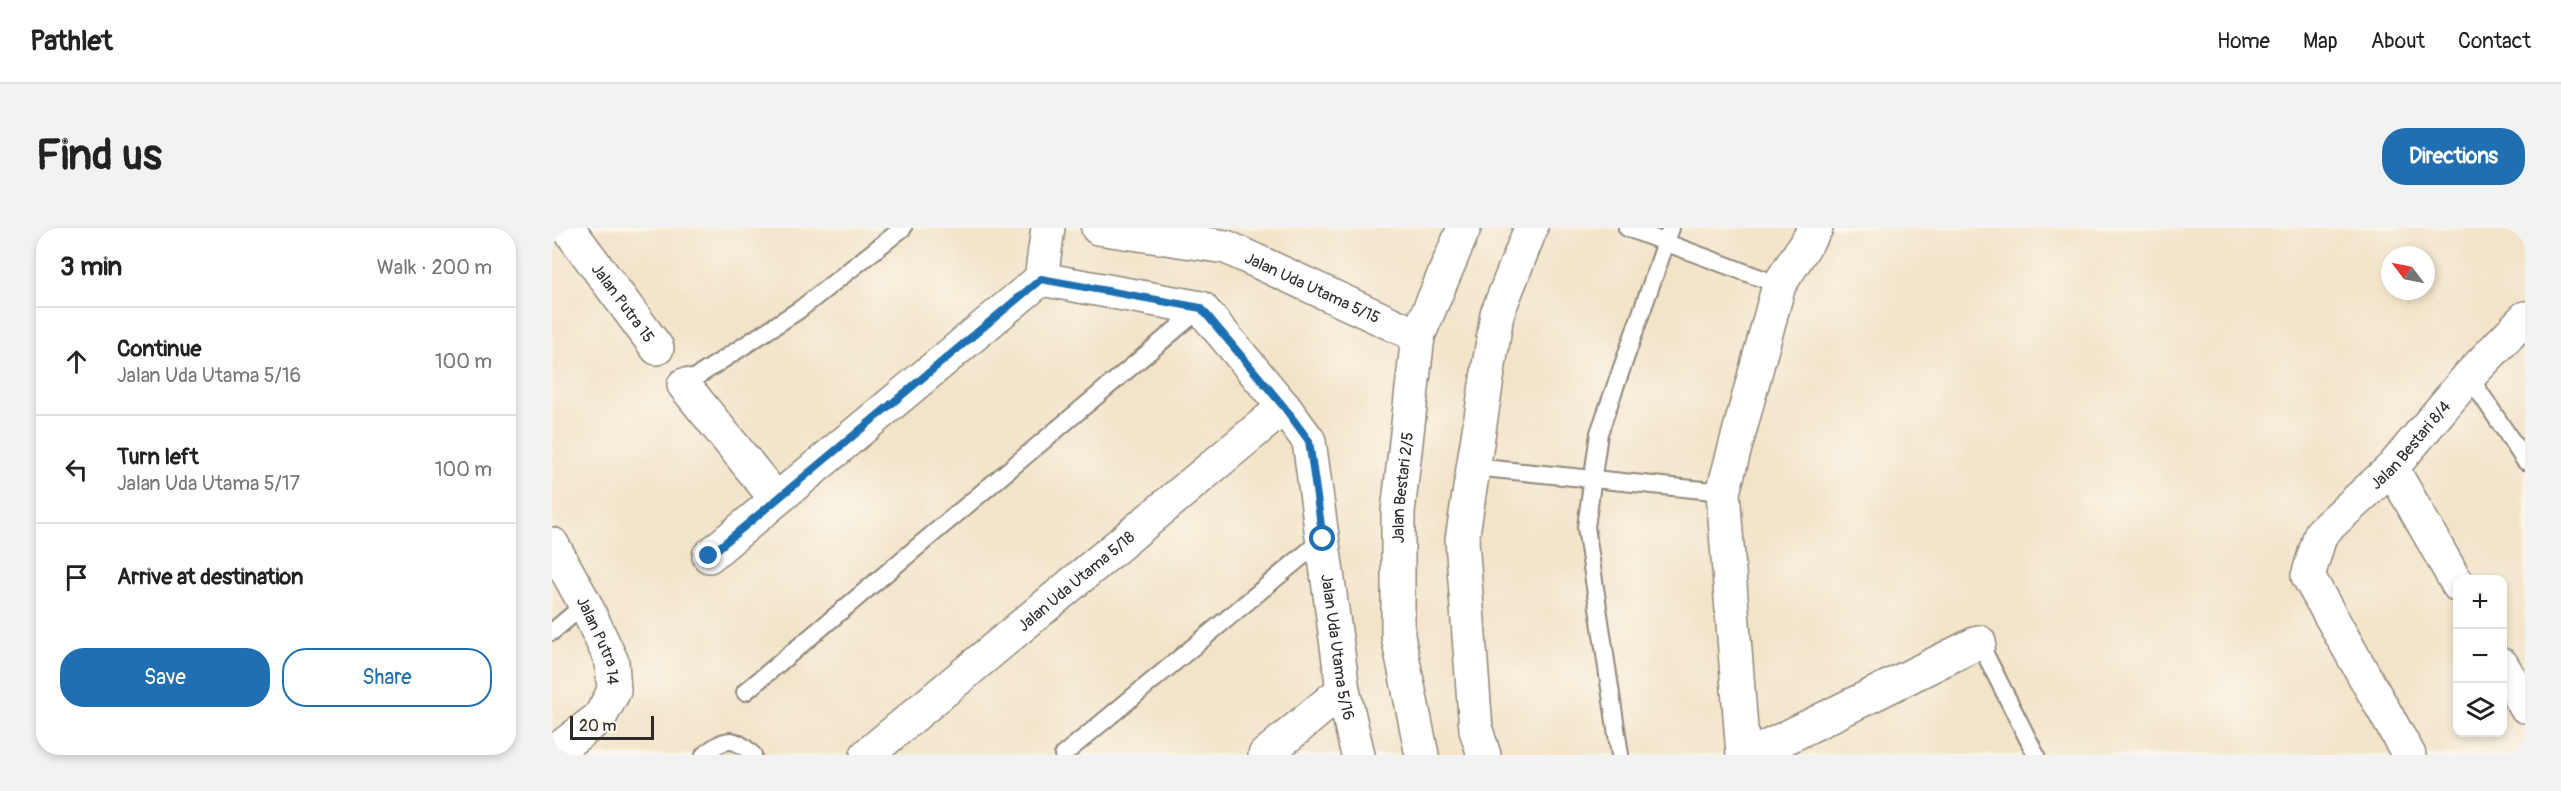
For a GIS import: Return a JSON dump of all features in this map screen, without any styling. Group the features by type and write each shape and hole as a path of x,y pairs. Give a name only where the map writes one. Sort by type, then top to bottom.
{"street":[{"name":"Jalan Putra 15","path":"568,228 657,348"},
{"path":"709,556 1041,279 1048,228"},
{"name":"Jalan Uda Utama 5/15","path":"1098,228 1226,247 1418,336"},
{"name":"Jalan Bestari 2/5","path":"1422,755 1398,636 1398,512 1418,336 1464,228"},
{"path":"1484,755 1476,730 1461,540 1497,314 1531,228"},
{"path":"1743,755 1723,492 1779,285 1816,228"},
{"path":"1041,279 1201,308"},
{"name":"Jalan Uda Utama 5/16","path":"1201,308 1284,407 1309,441 1343,690 1358,755"},
{"name":"Jalan Bestari 8/4","path":"2409,755 2308,576 2321,533 2392,468 2469,376 2525,318"},
{"path":"684,385 776,499"},
{"name":"Jalan Uda Utama 5/18","path":"867,755 1284,407"},
{"path":"2392,468 2453,578"},
{"name":"Jalan Putra 14","path":"552,544 585,604 612,662 614,691 600,717 552,754"},
{"path":"1751,755 1979,642"},
{"path":"2507,674 2525,706"},
{"path":"1265,755 1343,690"}],"lane":[{"path":"684,385 799,310 903,228"},
{"path":"1627,228 1669,235 1779,285"},
{"path":"1620,755 1586,527 1599,434 1669,235"},
{"path":"745,692 1201,308"},
{"path":"2469,376 2525,461"},
{"path":"1473,467 1723,492"},
{"path":"1063,755 1323,539"},
{"path":"552,632 585,604"},
{"path":"1979,642 2034,754"},
{"path":"704,755 723,741 731,740 744,746 753,755"}],"route":[{"path":"709,556 1041,279 1201,308 1284,407 1309,441 1323,539"}]}
